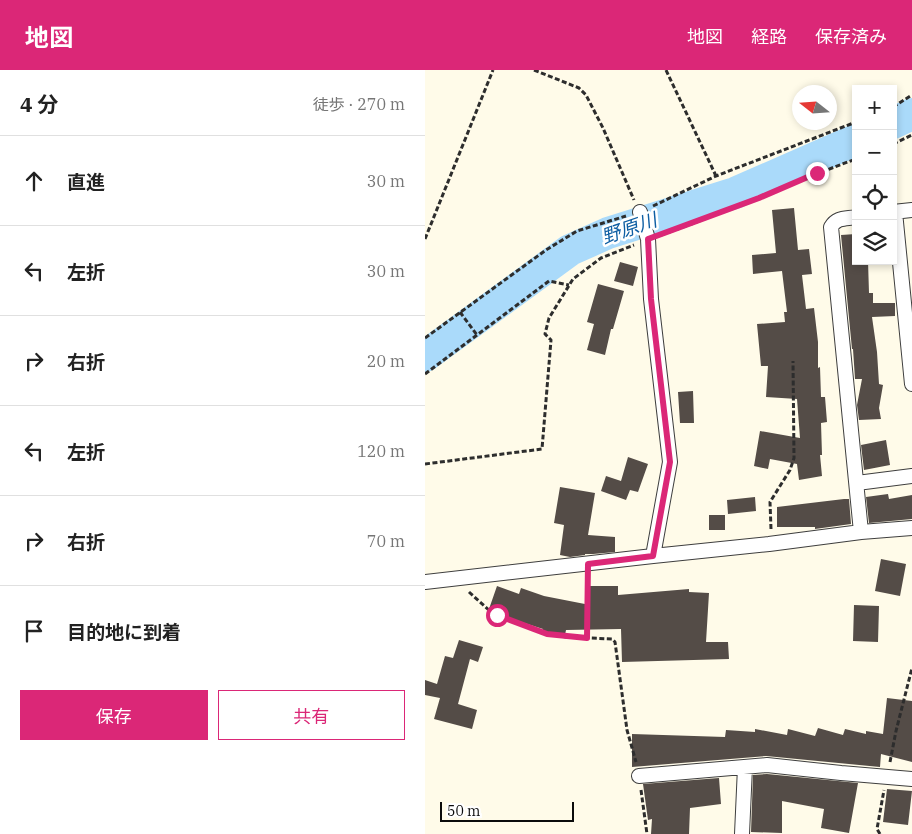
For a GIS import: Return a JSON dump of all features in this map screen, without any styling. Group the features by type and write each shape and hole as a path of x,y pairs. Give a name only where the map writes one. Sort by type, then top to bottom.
{"street":[{"path":"897,212 912,210"},
{"path":"640,212 648,239 651,299 670,462 653,556"},
{"path":"852,217 839,219 831,227 861,532"},
{"path":"895,220 912,384"},
{"path":"857,483 912,476"},
{"path":"425,582 861,532 912,528"},
{"path":"639,776 767,765 912,779"},
{"path":"742,834 745,767"}],"path":[{"path":"425,239 493,70"},
{"path":"534,70 579,88 586,94 640,212"},
{"path":"665,70 716,176"},
{"path":"897,104 912,95"},
{"path":"425,338 545,250 577,231 640,212 716,176 852,124"},
{"path":"897,142 912,135"},
{"path":"425,464 542,449 551,340 545,334 549,318 573,279 601,258 852,160"},
{"path":"425,374 549,281 569,285"},
{"path":"461,313 477,334"},
{"path":"769,544 770,502 790,470 794,458 793,361"},
{"path":"587,638 588,564"},
{"path":"461,579 469,593 497,615 547,634 612,639 615,642 627,730 639,776 647,834"},
{"path":"880,834 877,829 887,777 896,731 912,668"}],"building":[{"path":"794,208 798,250 809,249 812,274 802,275 806,309 814,308 821,397 825,397 827,422 821,423 822,455 820,455 822,476 799,480 797,464 770,459 768,469 754,466 760,431 800,438 797,399 766,397 768,366 761,366 757,324 785,322 784,312 787,312 782,271 753,274 752,255 776,253 772,210"},
{"path":"852,234 852,265 868,265 869,293 873,293 873,303 895,303 895,316 872,317 879,384 883,385 879,408 881,419 859,420 857,405 862,379 855,379 841,235"},
{"path":"620,262 638,267 633,286 614,281"},
{"path":"598,284 624,291 613,329 611,329 605,355 587,350 594,324 587,322"},
{"path":"693,391 694,423 680,423 678,392"},
{"path":"886,440 890,465 864,470 861,445"},
{"path":"628,457 648,464 638,492 630,490 626,500 601,491 606,476 621,481"},
{"path":"560,487 595,493 588,535 615,537 615,552 570,557 560,555 564,525 554,523"},
{"path":"888,494 889,499 912,495 912,519 869,523 866,497"},
{"path":"755,497 756,511 728,514 727,500"},
{"path":"849,499 851,524 815,529 815,527 777,527 777,507"},
{"path":"709,515 725,515 725,530 709,530"},
{"path":"881,559 906,564 900,596 875,591"},
{"path":"497,586 519,594 521,588 544,596 590,605 589,586 618,586 618,595 689,589 689,592 709,593 706,642 728,642 729,659 622,662 621,629 566,630 565,635 542,631 543,629 493,613 494,611 489,609"},
{"path":"854,605 879,606 878,642 853,641"},
{"path":"459,640 483,647 478,662 470,659 458,704 477,710 472,729 434,719 440,698 425,695 425,680 437,684 445,656 453,658"},
{"path":"887,698 912,701 912,762 881,754 880,767 766,756 632,767 632,734 725,737 726,730 755,732 755,729 787,735 788,729 815,736 818,728 843,735 845,729 866,734 866,731 883,734"},
{"path":"767,774 858,783 849,833 821,828 824,809 782,801 782,833 751,832 753,775"},
{"path":"719,778 721,804 690,808 689,834 651,834 652,819 648,820 643,784"},
{"path":"887,789 912,791 908,825 883,822"}],"waterway":[{"name":"野原川","path":"897,121 912,114"},
{"name":"野原川","path":"425,356 570,250 608,233 735,193 852,142"}],"route":[{"path":"497,615 547,634 587,638 588,564 653,556 670,462 651,299 648,239 759,198 817,173"}]}
